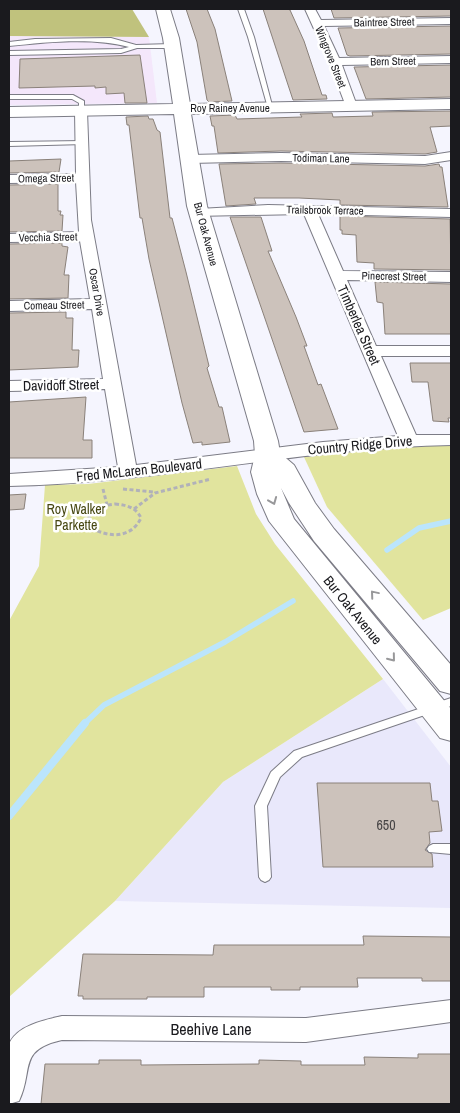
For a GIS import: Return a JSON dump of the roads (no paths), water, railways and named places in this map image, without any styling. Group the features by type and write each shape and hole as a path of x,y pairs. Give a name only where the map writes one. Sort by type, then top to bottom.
{"street":[{"name":"Bur Oak Avenue","path":"163,9 183,108 199,213 240,351 268,455 264,472 276,508 290,533 442,705 451,730"},
{"name":"Wingrove Street","path":"310,9 335,62 350,106"},
{"name":"Baintree Street","path":"318,23 451,21"},
{"name":"Bern Street","path":"335,62 451,60"},
{"name":"Roy Rainey Avenue","path":"9,112 451,104"},
{"name":"Oscar Drive","path":"81,111 84,220 113,384 124,480"},
{"name":"Todiman Lane","path":"190,159 425,160 451,156"},
{"name":"Omega Street","path":"9,179 84,178"},
{"name":"Trailsbrook Terrace","path":"199,213 309,210 451,213"},
{"name":"Timberlea Street","path":"309,210 409,440"},
{"name":"Vecchia Street","path":"9,238 88,236"},
{"name":"Pinecrest Street","path":"337,275 451,277"},
{"name":"Comeau Street","path":"9,306 99,304"},
{"path":"370,352 451,352"},
{"name":"Davidoff Street","path":"9,386 113,384"},
{"name":"Country Ridge Drive","path":"268,455 409,440 451,440"},
{"name":"Bur Oak Avenue","path":"268,455 285,470 311,518 451,684"},
{"name":"Fred McLaren Boulevard","path":"9,480 67,478 124,480 268,455"},
{"name":"Beehive Lane","path":"9,1092 13,1062 20,1049 34,1036 62,1028 306,1030 451,1011"}],"lane":[{"path":"240,9 251,37 271,108"},
{"path":"137,46 121,51 11,53 12,44 35,42 111,40 137,46 172,46"},
{"path":"9,97 73,97 82,102 81,111"},
{"path":"9,144 83,143"},
{"path":"265,877 261,806 275,775 298,754 442,705"},
{"path":"433,849 451,849"}],"waterway":[{"path":"387,550 419,528 451,521"},
{"path":"85,723 104,705 225,642 293,601"},
{"path":"9,816 85,723"}],"park label":[{"name":"Roy Walker Parkette","path":"76,518"}]}
